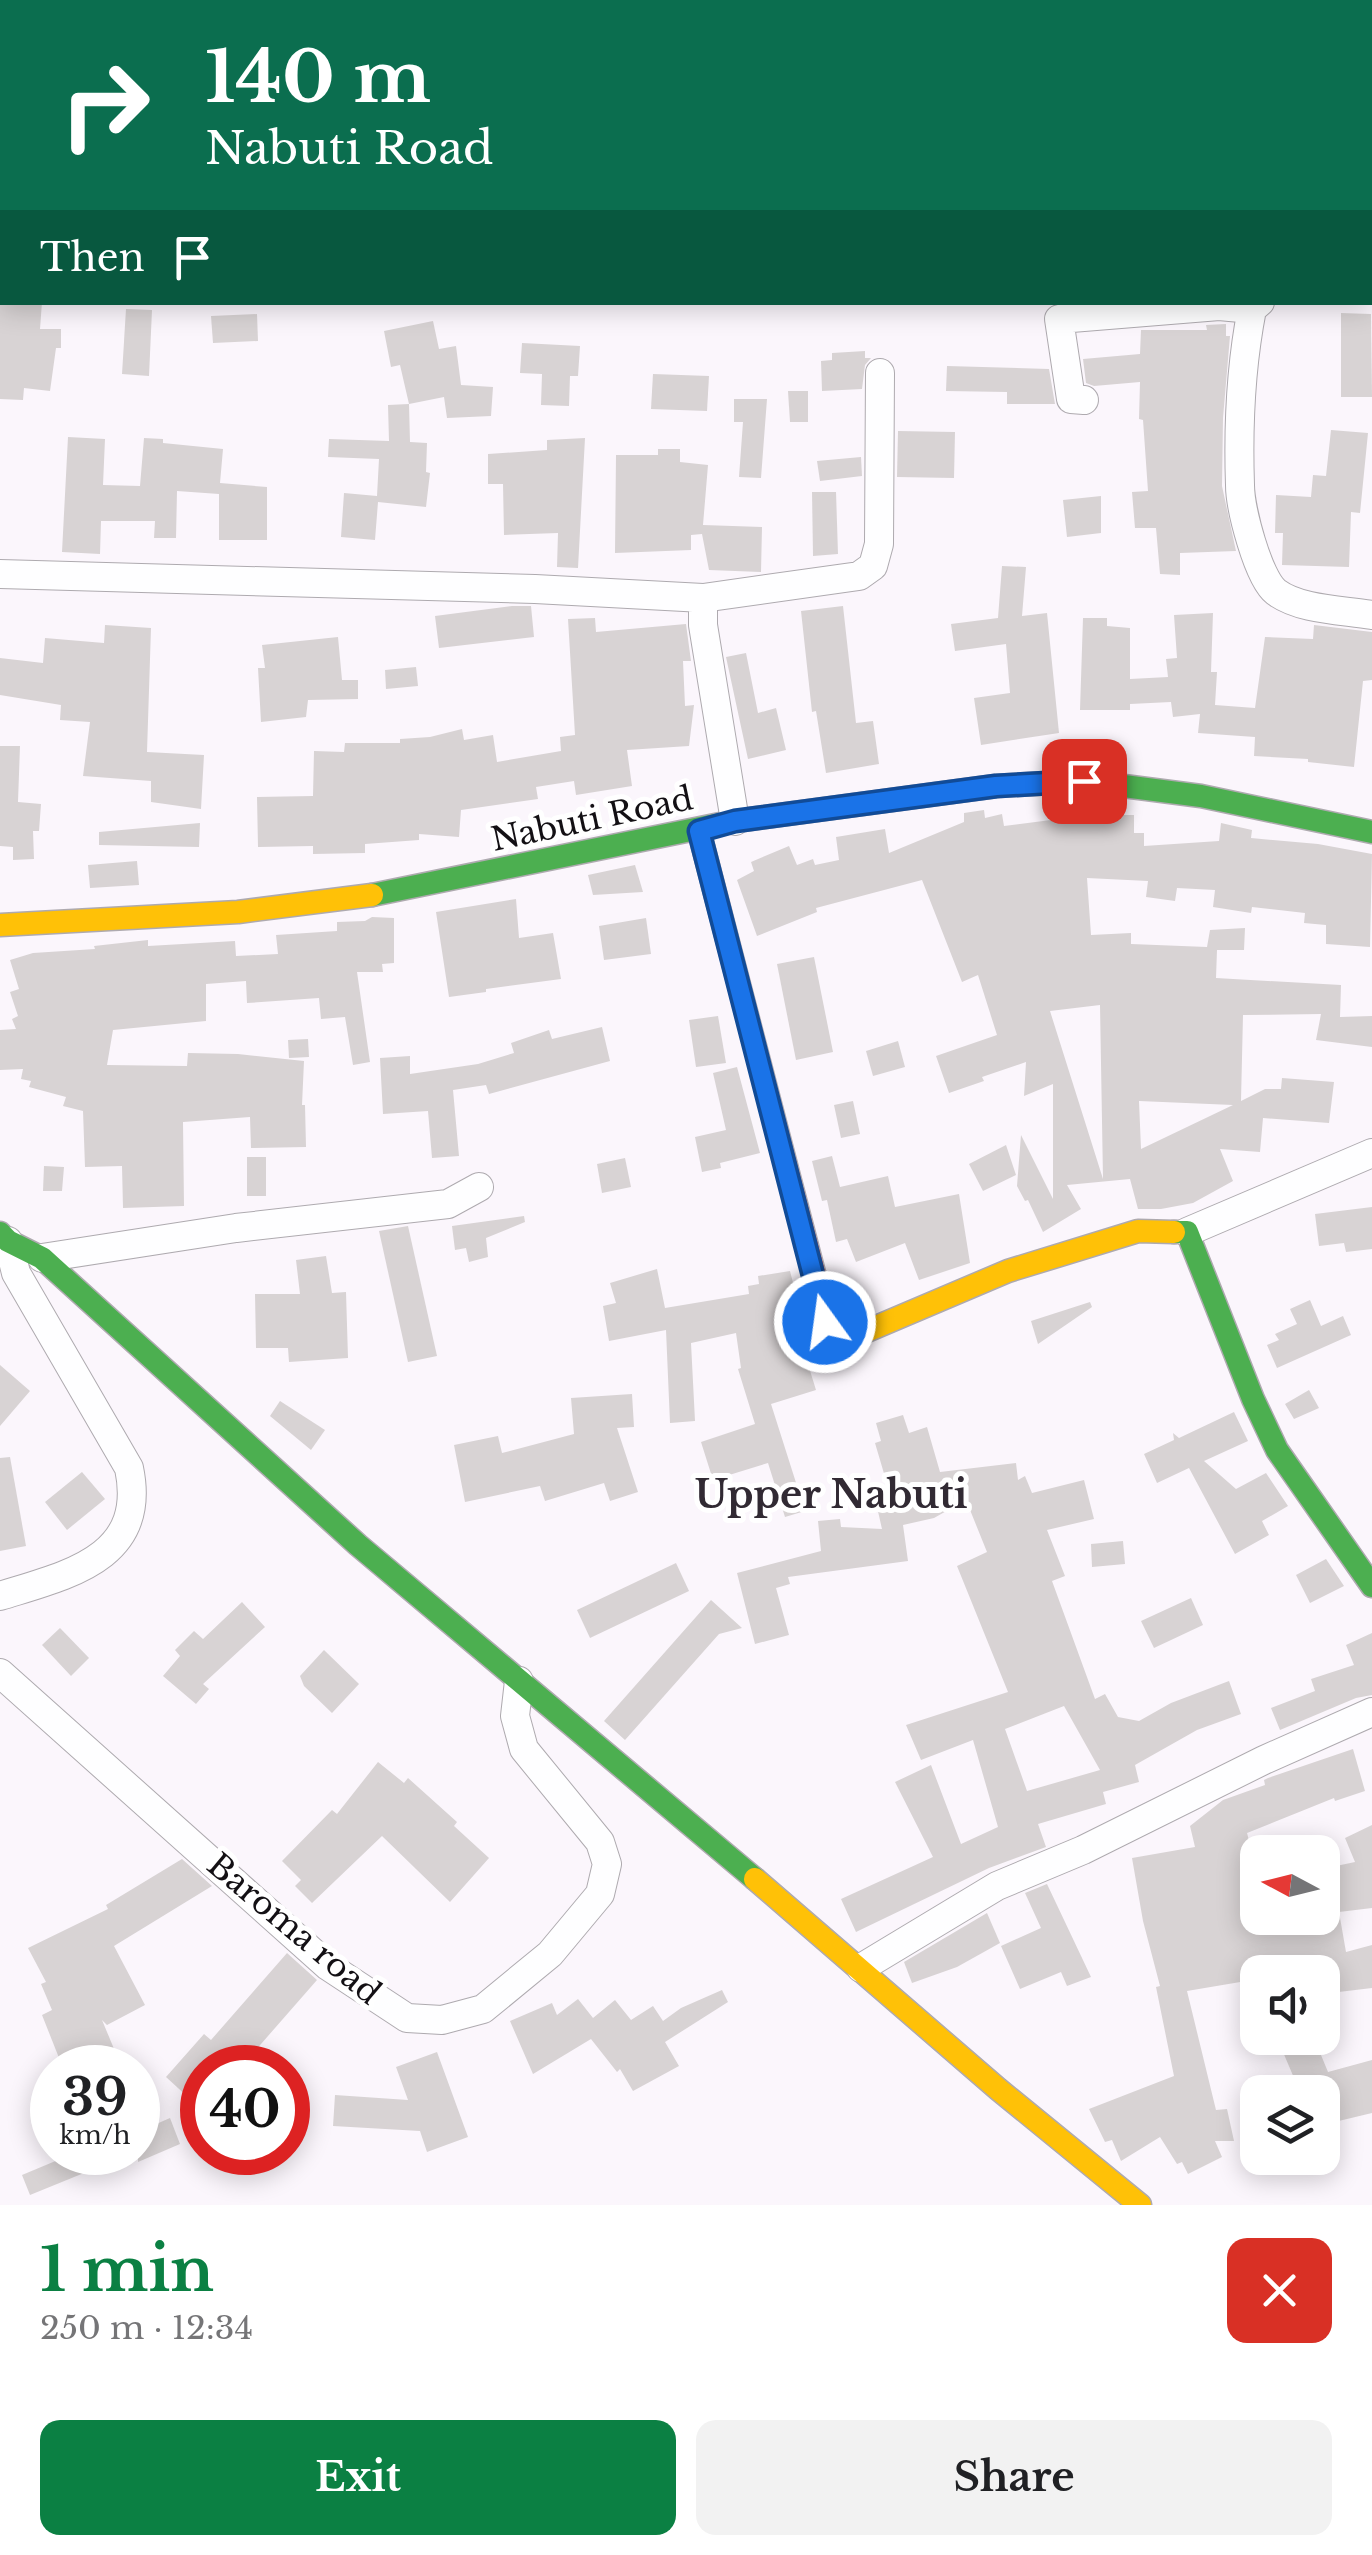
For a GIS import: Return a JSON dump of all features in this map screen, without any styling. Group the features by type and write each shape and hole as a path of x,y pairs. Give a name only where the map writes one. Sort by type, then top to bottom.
{"street":[{"path":"1084,400 1071,398 1059,319 1256,306 1246,342 1240,489 1257,558 1273,590 1292,601 1372,614"},
{"path":"0,574 535,589 703,598 860,576 873,566 878,544 880,374"},
{"path":"703,598 703,624 735,821"},
{"name":"Nabuti Road","path":"0,925 238,912 394,892 735,821 996,786 1084,781 1200,796 1372,832"},
{"path":"699,831 829,1331 855,1336 1008,1271 1138,1231 1187,1232 1372,1153"},
{"path":"42,1258 236,1228 448,1204 479,1186"},
{"path":"1187,1232 1277,1450 1372,1586"},
{"path":"4,1237 42,1258 358,1545 1140,2205"},
{"path":"0,1596 77,1572 98,1558 123,1531 132,1514 133,1490 129,1468 16,1273 4,1237"},
{"name":"Baroma road","path":"0,1673 328,1966 406,2018 442,2020 482,2009 550,1954 600,1894 607,1864 600,1842 524,1749 515,1716 519,1681"},
{"path":"860,1968 997,1886 1083,1850 1264,1760 1372,1712"}],"building":[{"path":"0,305 42,305 40,329 61,329 61,348 56,348 50,391 24,388 23,400 0,399"},
{"path":"126,309 152,310 149,376 122,374"},
{"path":"1341,313 1371,314 1372,397 1341,397"},
{"path":"257,314 258,341 213,343 211,316"},
{"path":"433,321 439,349 456,346 461,385 493,387 491,416 447,418 444,397 409,404 400,365 391,367 384,331"},
{"path":"1226,324 1226,336 1230,336 1222,486 1236,551 1180,553 1180,575 1160,574 1156,528 1135,528 1132,492 1148,491 1143,420 1139,419 1140,382 1094,386 1086,383 1083,359 1140,354 1141,330 1207,330 1206,325"},
{"path":"522,343 580,346 578,376 570,376 569,406 541,405 542,374 520,373"},
{"path":"865,351 865,358 871,358 865,365 862,389 822,391 821,361 832,360 832,353"},
{"path":"947,366 1049,369 1055,404 1007,404 1007,392 946,391"},
{"path":"653,374 709,376 707,411 651,409"},
{"path":"788,391 808,391 808,422 790,422"},
{"path":"734,399 767,399 761,478 739,477 743,422 734,422"},
{"path":"409,404 410,442 427,443 426,472 430,473 426,507 378,502 375,540 341,537 344,493 377,496 379,459 328,457 329,439 389,441 388,405"},
{"path":"1331,430 1368,433 1360,513 1351,512 1349,567 1282,565 1283,533 1275,533 1276,495 1311,497 1313,475 1326,476"},
{"path":"898,431 955,432 954,478 897,477"},
{"path":"68,437 105,439 103,485 140,486 144,438 223,449 220,483 267,487 267,540 219,540 219,494 177,491 176,538 154,538 155,521 101,521 100,554 62,552"},
{"path":"585,438 578,568 557,567 558,533 504,535 503,484 488,484 488,454 547,450 547,440"},
{"path":"658,449 680,449 680,462 708,465 703,525 762,527 761,572 709,570 702,534 691,535 691,550 615,553 616,455 658,455"},
{"path":"861,457 862,476 820,481 817,461"},
{"path":"812,492 836,492 838,554 813,556"},
{"path":"1101,496 1101,533 1067,537 1063,500"},
{"path":"1002,566 1026,567 1022,616 1047,613 1059,733 981,745 974,698 1010,693 1006,644 955,651 951,624 998,618"},
{"path":"531,606 534,637 439,648 435,616"},
{"path":"843,606 856,723 873,721 879,764 826,773 816,711 812,712 801,611"},
{"path":"1213,613 1211,672 1217,672 1215,705 1255,708 1265,637 1313,639 1314,625 1372,632 1372,680 1363,681 1354,767 1254,756 1255,737 1198,733 1200,714 1173,717 1171,702 1130,704 1130,710 1080,710 1083,618 1107,618 1107,626 1130,628 1130,679 1168,677 1166,659 1177,658 1174,615"},
{"path":"595,618 596,632 686,624 691,661 683,661 685,706 694,705 689,746 627,750 632,786 576,795 574,781 536,787 538,799 461,810 459,837 419,834 419,840 365,844 365,853 313,854 313,846 258,847 257,797 313,796 314,751 344,752 345,743 400,743 400,739 462,729 464,740 493,735 497,762 561,751 560,737 575,735 568,619"},
{"path":"105,625 151,628 147,752 204,755 201,809 151,802 151,781 83,776 90,722 60,720 61,705 0,695 0,658 43,663 45,638 104,643"},
{"path":"338,637 342,680 358,680 358,699 308,700 306,717 261,722 258,668 265,668 262,645"},
{"path":"746,653 758,713 776,708 786,750 748,759 726,657"},
{"path":"416,667 418,686 386,689 385,670"},
{"path":"0,746 20,746 18,802 41,804 39,831 33,831 34,859 13,860 13,847 0,846"},
{"path":"1081,804 1112,807 1112,815 1134,815 1134,833 1144,833 1144,846 1219,841 1221,823 1252,830 1251,838 1372,854 1370,947 1326,944 1326,925 1304,923 1305,913 1252,907 1251,913 1213,907 1215,890 1177,888 1175,901 1146,897 1148,881 1087,878 1091,935 1131,933 1131,944 1207,947 1210,930 1245,928 1244,950 1217,950 1216,978 1341,985 1340,1017 1372,1016 1372,1047 1316,1040 1321,1014 1243,1015 1241,1101 1265,1089 1281,1089 1282,1078 1334,1082 1329,1123 1263,1118 1260,1152 1220,1149 1233,1181 1193,1203 1138,1209 1130,1179 1067,1185 1081,1209 1043,1232 1017,1186 1021,1135 1053,1199 1053,1084 1024,1096 1026,1062 949,1093 936,1056 997,1035 978,975 962,982 922,880 816,908 817,912 757,936 737,880 754,871 751,862 789,846 797,865 813,859 815,865 839,860 836,837 885,829 889,853 964,822 964,813 984,810 985,818 1002,814 1004,826 1082,816","holes":["1100,1005 1103,1179 1050,1011","1139,1101 1233,1105 1141,1149"]},
{"path":"200,823 199,847 99,845 99,832"},
{"path":"137,861 139,885 90,888 88,865"},
{"path":"635,865 643,892 593,895 588,875"},
{"path":"516,899 519,938 553,933 561,979 449,997 436,912"},
{"path":"394,918 394,963 382,964 383,972 357,972 370,1062 353,1065 345,1017 321,1019 319,998 247,1003 246,981 206,984 206,1021 113,1030 107,1065 187,1066 188,1053 304,1061 302,1105 306,1147 251,1148 250,1117 183,1122 184,1206 123,1208 122,1166 85,1167 83,1111 63,1106 66,1097 29,1087 31,1081 21,1079 23,1069 0,1070 0,1030 16,1029 12,1019 18,1016 10,992 19,989 10,960 33,953 148,940 148,946 235,941 236,956 278,954 276,935 337,931 337,922"},
{"path":"646,918 651,954 604,960 599,926"},
{"path":"814,957 833,1052 796,1060 777,964"},
{"path":"718,1016 726,1063 696,1067 689,1020"},
{"path":"602,1027 610,1061 489,1094 486,1085 453,1090 459,1156 432,1158 428,1111 383,1114 380,1058 410,1056 410,1074 478,1064 514,1053 511,1043 549,1030 552,1039"},
{"path":"308,1039 309,1057 289,1058 288,1040"},
{"path":"898,1041 905,1067 873,1076 866,1051"},
{"path":"737,1067 760,1153 702,1172 695,1137 726,1130 713,1073"},
{"path":"853,1101 860,1134 841,1138 834,1105"},
{"path":"1006,1145 1016,1175 983,1191 969,1164"},
{"path":"832,1156 840,1187 888,1176 895,1207 959,1194 970,1263 919,1280 905,1243 856,1262 847,1239 836,1242 827,1200 822,1201 812,1161"},
{"path":"247,1157 266,1157 266,1196 247,1196"},
{"path":"625,1158 631,1187 602,1193 597,1164"},
{"path":"44,1166 64,1167 62,1191 43,1191"},
{"path":"1372,1207 1372,1249 1346,1252 1344,1243 1319,1246 1315,1214"},
{"path":"524,1216 525,1222 486,1238 488,1257 469,1262 466,1248 455,1250 452,1226"},
{"path":"408,1226 437,1356 408,1362 379,1231"},
{"path":"326,1256 332,1293 346,1292 348,1358 289,1362 288,1348 256,1348 255,1294 300,1294 296,1260"},
{"path":"657,1269 665,1308 749,1294 748,1286 759,1284 758,1276 790,1271 800,1310 803,1348 816,1390 771,1404 805,1511 785,1517 768,1463 713,1480 701,1442 755,1424 738,1369 741,1368 736,1333 691,1343 695,1421 670,1423 666,1330 609,1341 603,1306 616,1303 610,1283"},
{"path":"1310,1300 1321,1326 1343,1316 1351,1335 1277,1368 1267,1345 1279,1340 1275,1334 1297,1324 1290,1309"},
{"path":"1090,1302 1092,1307 1038,1344 1031,1321"},
{"path":"0,1365 30,1391 0,1426"},
{"path":"1309,1390 1319,1408 1294,1419 1285,1404"},
{"path":"632,1394 634,1427 617,1428 638,1492 610,1501 604,1483 545,1501 540,1486 465,1502 454,1445 498,1436 502,1453 574,1434 571,1398"},
{"path":"280,1401 325,1430 311,1450 270,1416"},
{"path":"1234,1412 1248,1441 1204,1461 1236,1489 1266,1473 1288,1506 1262,1521 1269,1535 1235,1554 1189,1468 1157,1483 1144,1454 1174,1440 1173,1433 1179,1438"},
{"path":"903,1415 909,1433 927,1427 940,1472 1016,1463 1018,1480 1025,1476 1032,1493 1084,1480 1094,1519 1047,1530 1065,1576 1052,1581 1095,1699 1105,1694 1118,1717 1139,1721 1171,1703 1229,1681 1241,1714 1197,1730 1135,1765 1139,1782 1103,1792 1106,1804 1038,1824 1046,1847 989,1868 856,1932 841,1899 933,1857 895,1782 931,1765 961,1844 998,1827 973,1740 921,1760 906,1725 1008,1692 957,1566 987,1552 966,1500 934,1518 903,1525 908,1561 788,1577 790,1584 776,1588 789,1635 755,1644 737,1573 821,1551 818,1521 840,1519 841,1527 882,1529 877,1507 893,1504 875,1443 881,1441 876,1423","holes":["1064,1706 1100,1770 1027,1791 1005,1729"]},
{"path":"10,1457 26,1546 0,1551 0,1458"},
{"path":"82,1472 105,1499 67,1530 45,1502"},
{"path":"1123,1541 1125,1564 1092,1567 1091,1544"},
{"path":"1326,1559 1344,1586 1310,1603 1296,1575"},
{"path":"676,1563 689,1591 590,1638 577,1610"},
{"path":"1191,1598 1203,1625 1154,1648 1141,1621"},
{"path":"711,1600 742,1628 719,1634 625,1740 604,1721"},
{"path":"242,1602 265,1627 203,1684 209,1689 196,1704 163,1676 180,1656 175,1650 194,1631 203,1639"},
{"path":"60,1628 89,1658 71,1676 42,1645"},
{"path":"1372,1633 1372,1695 1280,1730 1271,1708 1315,1691 1311,1679 1354,1665 1346,1645"},
{"path":"324,1650 359,1684 332,1713 304,1686 300,1676"},
{"path":"1353,1749 1365,1791 1335,1801 1334,1798 1240,1835 1240,1935 1340,1935 1340,1918 1346,1952 1372,1945 1372,1988 1340,1992 1340,1955 1240,1955 1240,1982 1187,1991 1216,2110 1227,2109 1234,2141 1215,2141 1222,2157 1188,2174 1160,2137 1121,2161 1112,2140 1105,2142 1089,2109 1174,2076 1156,1987 1160,1986 1132,1858 1195,1847 1190,1826 1223,1800 1265,1785 1268,1778"},
{"path":"378,1762 404,1783 408,1778 457,1822 454,1826 489,1858 450,1902 382,1836 312,1903 295,1886 301,1880 282,1861 332,1810 337,1814"},
{"path":"1372,1825 1372,1908 1340,1912 1340,1865 1355,1862 1345,1838"},
{"path":"182,1859 212,1886 114,1946 145,2005 107,2025 102,2020 112,2045 54,2045 42,2015 52,2010 41,1984 46,1982 28,1948 108,1909 106,1905"},
{"path":"1047,1884 1091,1977 1067,1986 1061,1972 1020,1989 1001,1946 1041,1928 1025,1893"},
{"path":"987,1913 1000,1943 957,1967 912,1983 904,1962"},
{"path":"287,1953 317,1980 260,2045 194,2045 204,2034 211,2040"},
{"path":"722,1990 728,2002 665,2042 679,2066 633,2091 620,2069 617,2072 591,2039 533,2074 510,2021 552,2003 557,2015 578,1999 593,2018 615,2000 631,2020 653,2006 663,2021 681,2008"},
{"path":"437,2052 468,2137 427,2152 420,2131 333,2126 335,2095 408,2100 396,2067"},
{"path":"1284,2055 1321,2055 1328,2072 1372,2060 1372,2113 1340,2121 1340,2075 1293,2075"},
{"path":"180,2061 180,2090 166,2077"},
{"path":"170,2118 180,2144 160,2153 160,2122"},
{"path":"30,2172 30,2175 79,2175 30,2195 22,2175"}],"traffic: fast":[{"path":"372,895 735,821 996,786 1085,781 1201,796 1372,832"},
{"path":"1174,1232 1187,1232 1277,1450 1372,1586"},
{"path":"0,1233 42,1258 358,1545 755,1879"}],"traffic: slow":[{"path":"0,925 238,912 372,895"},
{"path":"826,1319 829,1331 855,1336 1008,1271 1138,1231 1174,1232"},
{"path":"755,1879 998,2089 1140,2205"}],"traffic: jam":[{"path":"699,831 826,1319"}],"district":[{"name":"Upper Nabuti","path":"831,1494"}],"route":[{"path":"825,1322 699,831 735,821 996,786 1084,781"}]}
